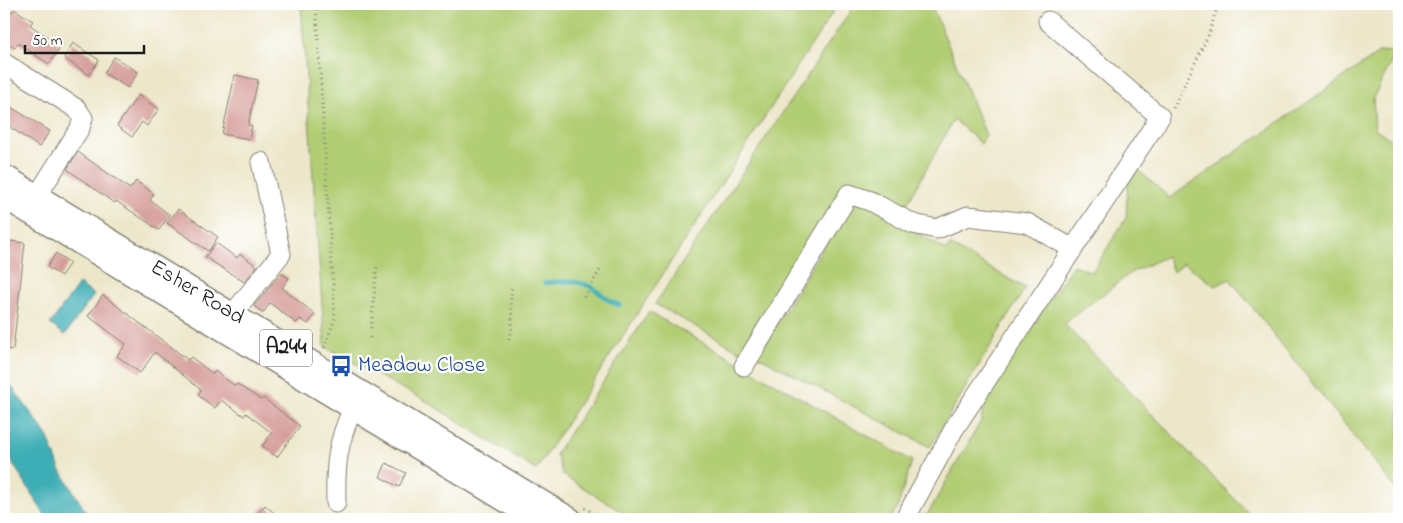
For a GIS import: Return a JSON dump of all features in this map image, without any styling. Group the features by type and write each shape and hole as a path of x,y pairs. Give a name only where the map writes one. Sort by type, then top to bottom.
{"main road":[{"name":"Esher Road","path":"4,176 570,519"},
{"name":"Esher Road","path":"4,197 536,519"}],"street":[{"path":"904,519 954,428 1160,117 1048,21"},
{"path":"8,66 77,109 83,118 80,128 37,196"},
{"path":"232,315 281,254 261,162"},
{"path":"744,366 849,194 870,201 913,224 937,229 968,216 1027,224 1073,249"},
{"path":"336,503 337,452 344,427 353,409"}],"path":[{"path":"316,4 335,318 329,338 321,353"},
{"path":"1160,117 1167,119 1191,76 1210,34 1218,4"},
{"path":"370,338 377,266"},
{"path":"584,297 601,268"},
{"path":"509,339 514,325 511,312 512,288"}],"green space":[{"path":"301,4 838,4 536,470 426,401 325,347"},
{"path":"855,4 931,4 986,135 981,144 954,119 906,206 893,206 844,184 745,354 655,304"},
{"path":"1397,51 1373,98 1375,129 1399,144 1399,493 1230,279 1215,286 1184,263 1173,272 1167,256 1132,272 1064,324 1254,519 910,519 912,516 927,515 981,421 986,396 1073,265 1092,272 1126,218 1128,183 1138,170 1170,198 1380,52"},
{"path":"864,201 946,250 950,245 1025,288 930,447 758,356 849,204"},
{"path":"649,312 912,461 897,508 890,519 633,519 563,475 556,454"}],"water":[{"path":"79,284 94,295 65,335 50,324"},
{"path":"4,376 47,435 60,469 90,519 47,519 4,449"}],"building":[{"path":"4,6 12,12 14,9 33,21 30,25 61,46 49,64 18,43 15,48 4,40"},
{"path":"73,43 99,60 89,75 64,58"},
{"path":"114,57 138,72 128,88 104,73"},
{"path":"235,75 258,80 248,125 252,126 249,139 222,134"},
{"path":"138,95 159,109 147,126 142,122 132,137 117,126"},
{"path":"4,103 50,131 39,147 4,123"},
{"path":"78,152 130,189 136,181 154,194 150,200 170,215 159,230 116,201 114,203 67,169"},
{"path":"178,209 218,237 208,251 167,223"},
{"path":"4,240 25,243 13,350 4,349"},
{"path":"216,243 237,258 240,254 257,266 244,282 205,257"},
{"path":"56,253 70,263 61,276 47,267"},
{"path":"281,273 289,278 282,288 315,314 308,324 300,319 296,323 270,303 263,313 254,306"},
{"path":"103,295 188,360 191,357 213,374 215,371 235,386 237,384 261,400 263,398 300,426 277,457 262,446 272,433 246,413 244,416 221,400 215,408 198,395 201,390 155,352 140,373 117,356 126,344 88,316"},
{"path":"386,463 406,473 399,487 380,477"},
{"path":"265,505 281,519 252,519"}],"waterway":[{"path":"545,283 578,282 590,286 609,301 619,305"}],"place":[{"name":"Meadow Close","path":"341,366"}]}
